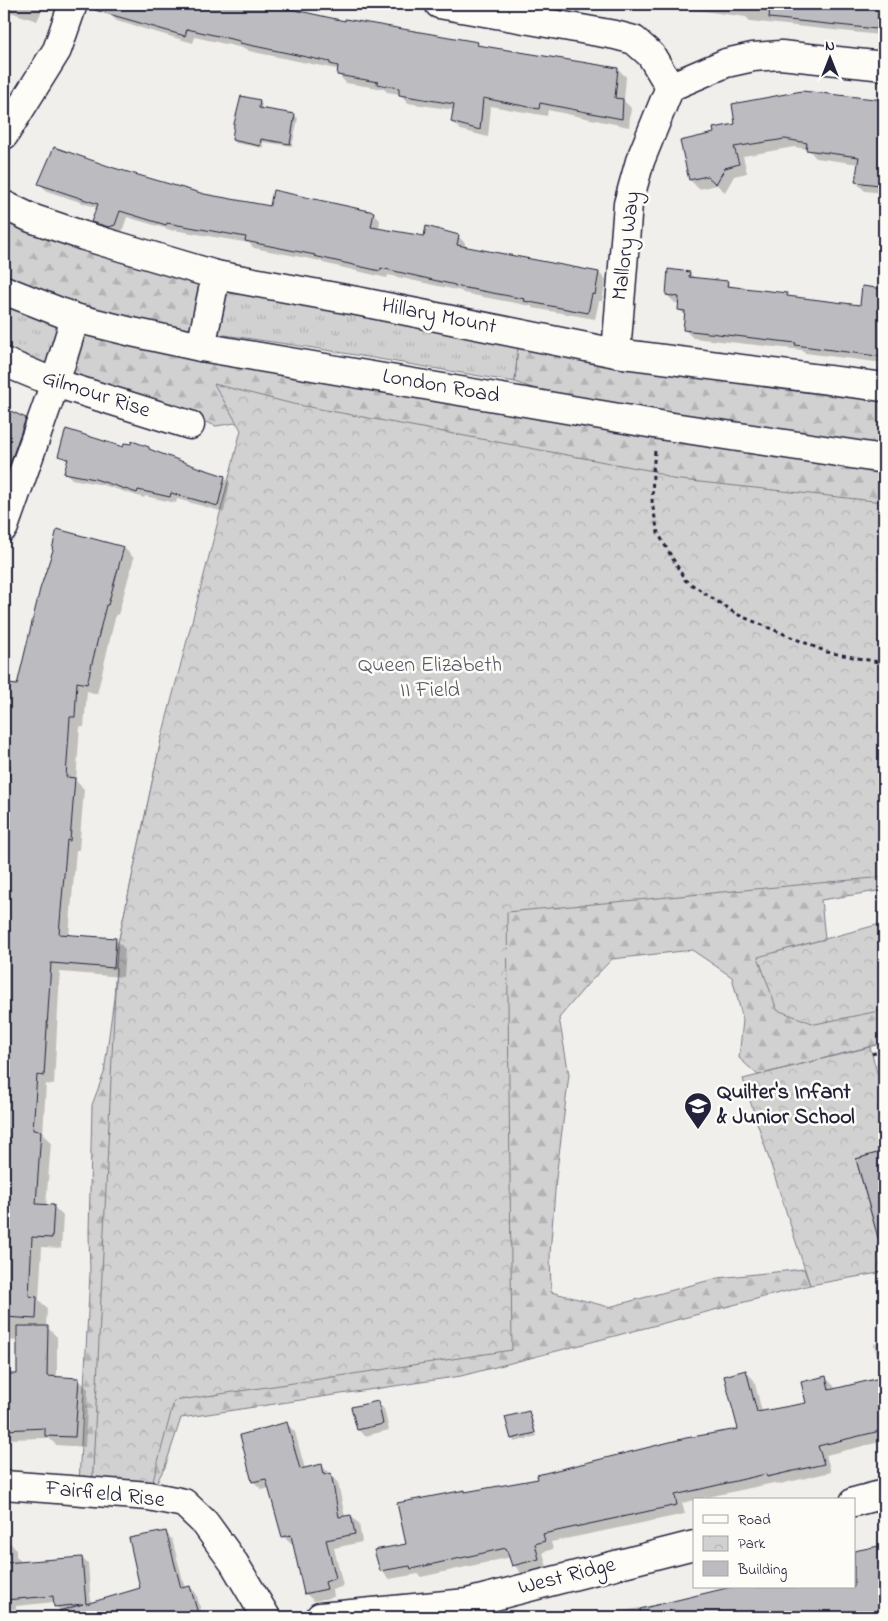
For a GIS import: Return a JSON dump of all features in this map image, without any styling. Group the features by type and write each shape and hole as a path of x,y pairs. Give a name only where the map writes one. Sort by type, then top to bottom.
{"street":[{"path":"4,134 57,50 73,4"},
{"path":"439,4 634,40 651,55 670,87 726,63 754,57 789,56 884,66"},
{"name":"Mallory Way","path":"616,353 628,204 640,161 670,87"},
{"name":"Hillary Mount","path":"4,205 31,218 84,236 216,275 616,353 884,387"},
{"path":"201,347 216,275"},
{"name":"London Road","path":"4,290 75,318 201,347 666,426 884,459"},
{"path":"4,528 55,383 75,318"},
{"name":"Gilmour Rise","path":"4,362 55,383 190,425"},
{"name":"Fairfield Rise","path":"4,1485 149,1496 184,1503 205,1523 234,1563 266,1617"},
{"path":"856,1501 884,1494"},
{"name":"West Ridge","path":"320,1617 467,1603 693,1544"}],"path":[{"path":"666,426 654,454 652,503 658,533 685,580 736,614 827,652 884,663"},
{"path":"872,1054 884,1050"}],"green space":[{"path":"4,205 216,275 204,332 84,308 4,276"},
{"path":"216,275 519,333 515,382 314,348 204,332"},
{"path":"4,290 75,318 55,383 4,362"},
{"path":"75,318 609,415 515,382 519,333 884,387 884,532 254,420 216,426 171,409 55,383"},
{"name":"Queen Elizabeth II Field","path":"214,384 293,404 653,471 672,479 884,502 884,877 507,912 512,1350 174,1401 149,1496 92,1492 117,948 161,740 241,430"},
{"path":"161,740 104,1364 95,1436 92,1492 79,1483 90,1274 92,1105 104,1073 114,998 117,948"},
{"path":"884,828 884,890 821,900 825,939 777,952 884,1007 884,1043 758,1075 739,1058 743,1020 732,977 692,950 612,959 559,1018 569,1075 556,1178 550,1254 551,1292 609,1307 718,1278 804,1269 810,1285 461,1376 181,1418 165,1467 149,1496 178,912"},
{"path":"884,923 884,1010 815,1024 777,1010 758,957"},
{"path":"870,1047 884,1098 884,1151 856,1159 873,1220 884,1217 884,1272 810,1285 743,1079"}],"building":[{"path":"96,4 254,4 295,10 345,21 345,19 478,42 477,45 618,68 615,98 623,99 622,119 540,103 539,109 483,98 480,130 451,122 454,104 399,95 399,88 377,84 378,82 337,75 338,66 330,64 330,62 240,43 240,41 187,29 185,36 95,10"},
{"path":"770,4 879,4 877,29 769,18"},
{"path":"802,91 884,100 884,148 879,185 855,182 859,157 806,150 807,143 785,139 734,147 739,164 725,168 716,184 707,176 689,180 680,141 714,133 713,128 735,124 732,104"},
{"path":"241,96 260,100 259,108 295,114 290,144 261,139 260,146 232,140"},
{"path":"54,147 114,168 204,194 270,206 273,190 374,212 371,227 424,236 426,226 459,235 457,245 599,272 595,295 592,294 588,313 455,286 381,268 380,271 315,255 245,241 246,237 167,223 166,225 120,211 115,225 109,227 91,222 98,204 38,184"},
{"path":"668,269 690,272 689,277 728,281 727,286 787,293 787,296 860,305 862,286 884,289 884,357 795,345 796,343 683,330 685,311 678,310 679,297 666,295"},
{"path":"4,408 26,418 5,478 4,478"},
{"path":"66,429 123,447 124,443 131,444 132,441 225,476 218,506 171,493 170,497 138,490 137,493 95,479 64,473 68,459 58,456"},
{"path":"57,529 124,547 108,605 106,605 87,684 77,682 75,717 70,717 66,777 75,778 70,841 67,840 59,934 116,938 114,968 51,963 44,1076 37,1075 33,1130 41,1131 36,1204 54,1205 52,1238 32,1237 29,1296 37,1297 36,1319 4,1317 4,848 10,765 4,765 4,736 9,684 17,685 40,589 53,550"},
{"path":"884,1151 884,1238 878,1238 856,1159"},
{"path":"17,1326 48,1326 47,1376 79,1378 75,1437 45,1436 45,1428 4,1430 5,1374 17,1374"},
{"path":"746,1370 757,1412 806,1403 801,1382 826,1376 829,1390 884,1377 884,1430 818,1446 824,1464 767,1477 766,1474 675,1495 677,1505 543,1534 545,1541 535,1544 539,1559 512,1566 506,1548 411,1569 410,1566 380,1571 374,1550 406,1544 397,1503 538,1479 537,1475 686,1438 738,1429 724,1376"},
{"path":"378,1401 383,1424 357,1430 351,1407"},
{"path":"529,1411 535,1433 511,1439 505,1417"},
{"path":"287,1422 300,1469 322,1464 324,1475 331,1473 339,1517 351,1515 355,1534 326,1540 336,1578 325,1582 327,1589 304,1594 291,1535 282,1537 266,1479 252,1482 240,1435"},
{"path":"166,1531 181,1588 190,1586 199,1617 60,1617 59,1611 83,1604 54,1607 53,1596 4,1600 4,1563 82,1557 86,1604 140,1588 129,1538"},
{"path":"884,1545 884,1617 641,1617 640,1609 727,1588 856,1588 856,1551"}],"place":[{"name":"Quilter's Infant & Junior School","path":"698,1130"}]}
